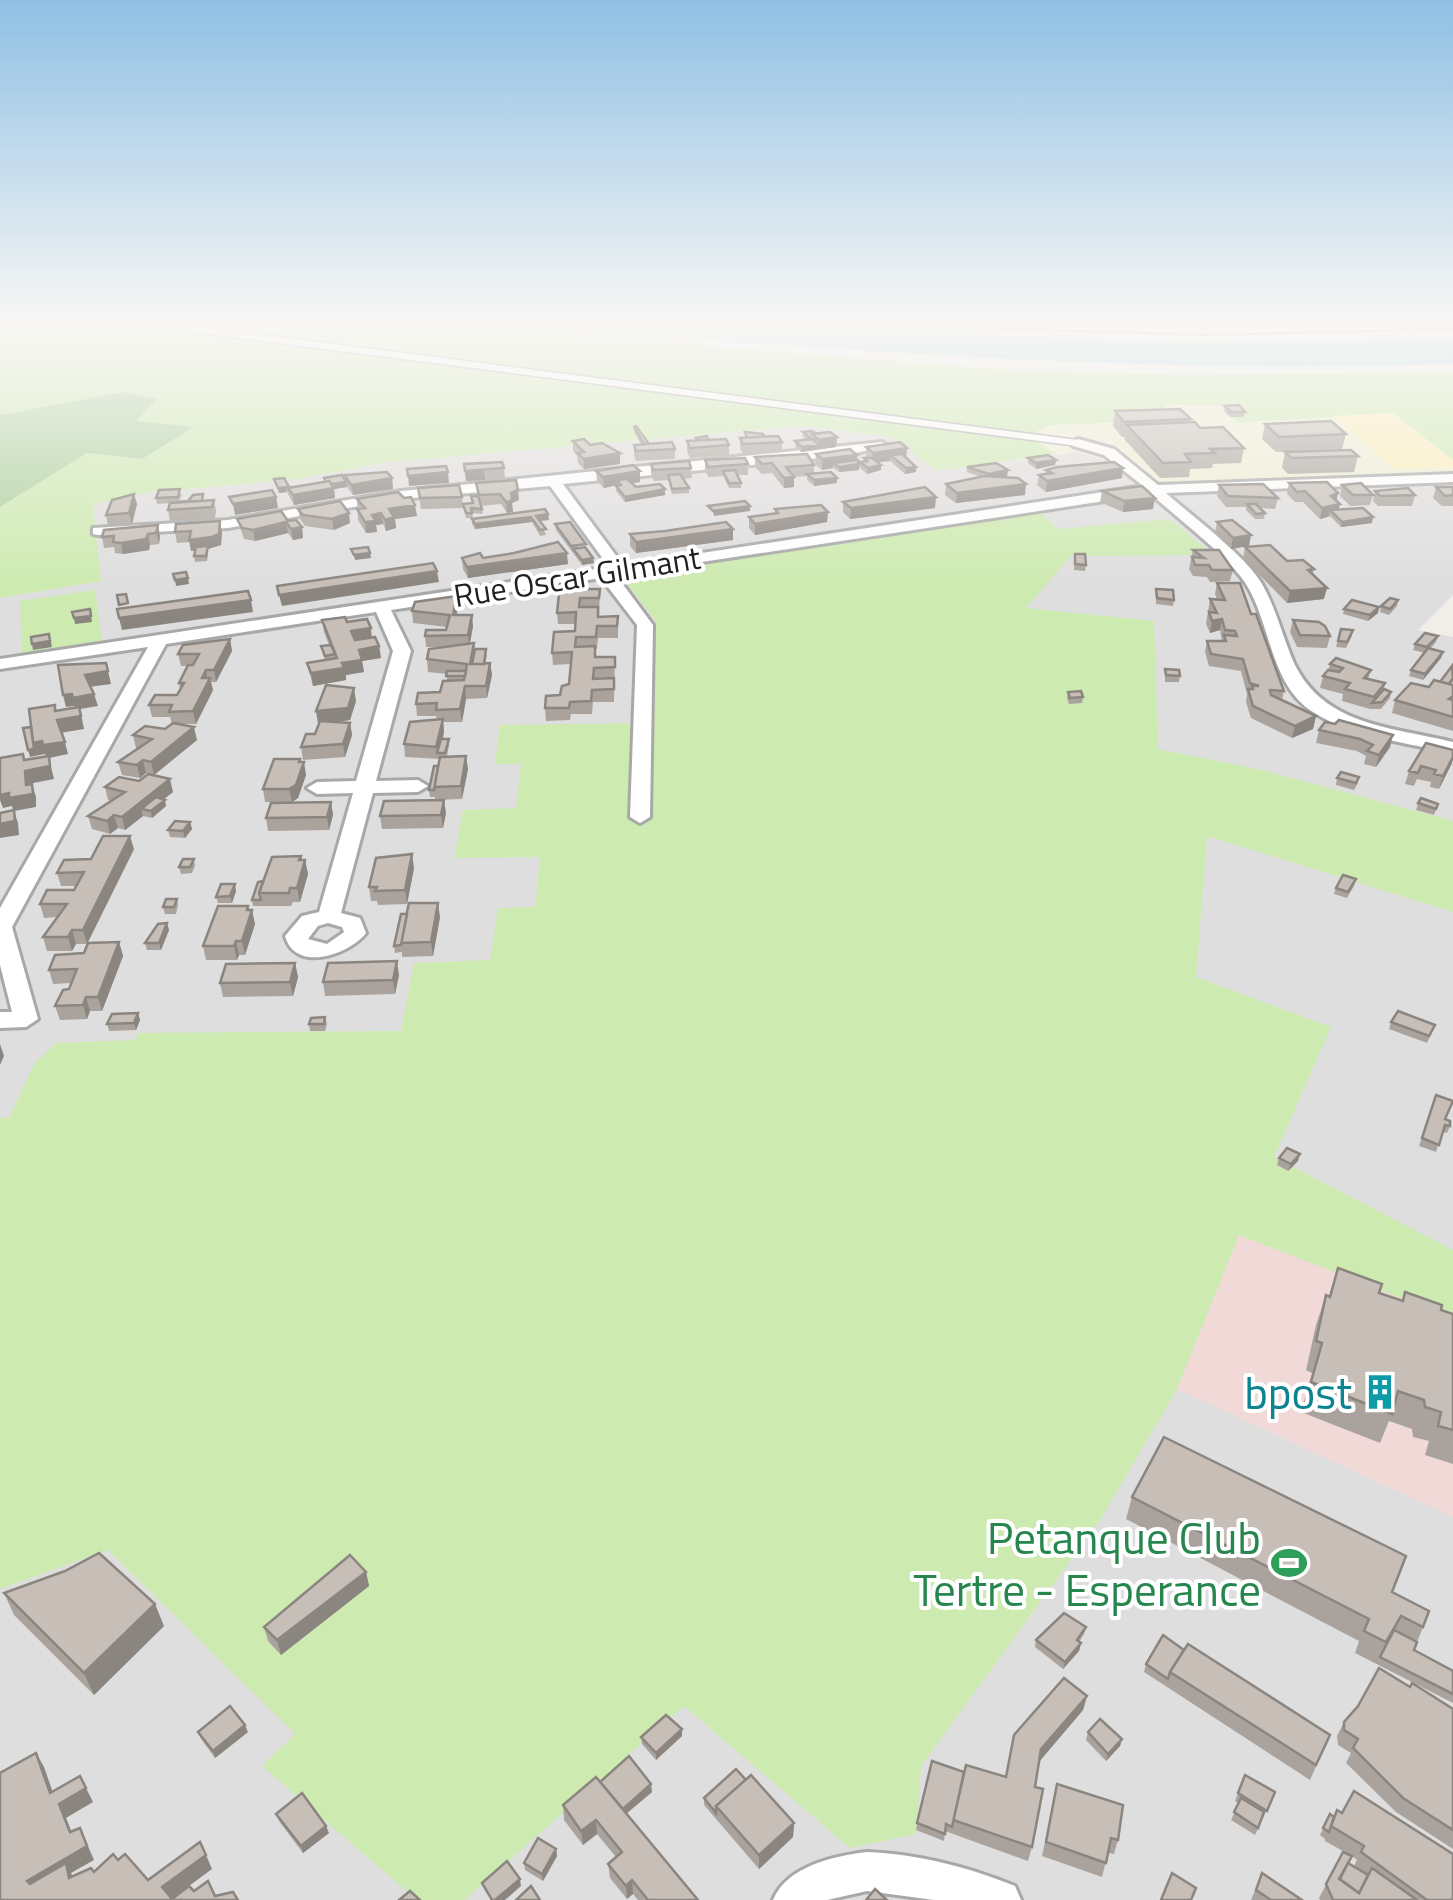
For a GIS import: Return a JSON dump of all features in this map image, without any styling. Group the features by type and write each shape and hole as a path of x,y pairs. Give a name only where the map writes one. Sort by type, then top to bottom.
{"street":[{"path":"1078,443 1116,456 1254,584 1297,683 1310,703 1346,719 1453,748"},
{"path":"98,531 228,524 401,495 554,481 630,468 839,454 882,446"},
{"name":"Rue Oscar Gilmant","path":"0,664 1154,489 1453,478"},
{"path":"554,481 645,625 640,818"},
{"path":"328,916 402,651 381,606"},
{"path":"0,1020 26,1020 0,927 160,640"},
{"path":"317,788 418,786"},
{"path":"793,1900 804,1890 848,1871 889,1872 1001,1900"}],"lane":[{"path":"828,410 1078,443"}],"shaded area":[{"path":"802,426 891,437 937,471 1077,452 1123,465 1453,480 1453,595 1418,630 1453,637 1453,1900 0,1900 0,598 100,581 92,503 145,493 299,479 389,462"},
{"path":"1239,1235 1453,1318 1453,1517 1177,1389"}],"green space":[{"path":"0,410 29,410 0,415"},
{"path":"29,410 147,410 136,421 194,427 142,459 87,453 0,507 0,415"},
{"path":"130,410 1167,410 1175,420 1050,425 1028,436 1056,454 937,471 891,437 802,426 389,462 299,479 145,493 93,504 101,581 0,598 0,507 87,453 142,459 192,427 134,421"},
{"path":"1167,410 1224,410 1238,423 1393,413 1453,460 1453,475 1151,486 1124,465 1077,452 1056,454 1029,436 1050,425 1174,419"},
{"path":"1224,410 1453,410 1453,460 1393,413 1238,423"},
{"path":"1038,511 1059,529 1169,519 1214,555 1071,556 1026,608 1154,621 1158,749 1262,770 1453,821 1453,912 1207,836 1196,977 1331,1027 1274,1157 1453,1250 1453,1318 1239,1235 1177,1389 1102,1517 921,1766 916,1834 850,1848 684,1706 464,1900 417,1900 262,1766 295,1734 108,1550 0,1589 0,1118 9,1118 34,1064 56,1043 135,1040 138,1033 401,1031 414,963 490,960 498,908 535,907 540,857 454,858 463,810 516,808 521,764 495,764 500,725 653,723 655,620 620,575"},
{"path":"95,590 102,641 22,653 20,601"}],"sand":[{"path":"1393,413 1453,460 1453,468 1393,469 1333,416"}],"building":[{"path":"1181,410 1191,419 1124,422 1115,411"},
{"path":"1331,421 1346,434 1279,437 1265,424"},
{"path":"1195,422 1200,428 1223,427 1244,448 1210,449 1215,453 1185,454 1191,462 1163,463 1127,425"},
{"path":"636,426 649,444 644,444"},
{"path":"745,432 763,434 765,437 747,438"},
{"path":"830,432 837,437 819,440 812,434"},
{"path":"778,436 782,442 743,444 740,438"},
{"path":"584,439 590,445 602,443 620,453 584,459 577,453 584,452 573,441"},
{"path":"726,439 729,445 690,448 687,441"},
{"path":"812,439 819,445 802,447 795,441"},
{"path":"672,442 675,449 636,451 634,445"},
{"path":"900,442 907,448 873,453 866,447"},
{"path":"850,449 857,455 822,459 816,454"},
{"path":"1351,450 1358,456 1291,458 1285,452"},
{"path":"807,454 814,465 786,467 794,477 784,478 772,463 762,464 755,457"},
{"path":"902,454 916,467 906,468 890,455"},
{"path":"1048,455 1056,460 1036,463 1028,458"},
{"path":"745,458 748,464 708,467 705,460"},
{"path":"864,458 872,458 881,465 868,468 860,462 867,461"},
{"path":"858,460 859,464 839,467 833,463"},
{"path":"689,461 691,468 653,470 651,464"},
{"path":"502,462 504,468 465,471 464,464"},
{"path":"1114,462 1123,468 1047,481 1039,475 1052,473 1046,470 1057,467"},
{"path":"996,463 1008,470 989,474 967,467"},
{"path":"633,465 640,471 603,477 596,471"},
{"path":"446,466 448,472 408,476 407,469"},
{"path":"735,470 741,483 729,483 723,471"},
{"path":"387,472 392,478 351,485 345,475"},
{"path":"831,472 837,478 814,480 807,474"},
{"path":"680,474 689,488 672,489 668,475"},
{"path":"342,475 346,482 331,484 324,478"},
{"path":"985,476 1018,478 1026,484 957,493 946,484"},
{"path":"284,478 289,487 278,488 274,479"},
{"path":"627,479 636,487 660,484 665,489 625,497 616,486 621,485 617,480"},
{"path":"516,480 518,490 511,493 512,501 506,502 500,494 479,495 476,483"},
{"path":"329,481 334,488 293,495 288,488"},
{"path":"1327,482 1338,493 1331,496 1340,504 1322,508 1305,491 1297,492 1289,483"},
{"path":"1361,483 1373,495 1353,495 1342,485"},
{"path":"1263,484 1278,498 1228,496 1219,485"},
{"path":"459,485 462,497 420,498 418,488"},
{"path":"1142,486 1155,498 1124,501 1102,491"},
{"path":"925,487 936,497 851,508 843,502"},
{"path":"1436,487 1453,487 1453,495 1445,496"},
{"path":"1408,488 1415,495 1380,496 1375,491"},
{"path":"180,489 178,497 156,498 159,490"},
{"path":"272,490 276,497 233,504 229,497"},
{"path":"398,492 404,498 411,497 415,505 389,509 394,517 385,520 381,513 372,515 376,521 365,522 357,509 365,508 357,499"},
{"path":"134,494 129,513 106,515 112,500"},
{"path":"203,494 202,501 176,502 188,501 193,495"},
{"path":"471,496 478,496 482,509 471,508 472,513 466,513 463,504 473,503"},
{"path":"214,500 212,507 168,510 170,503"},
{"path":"340,501 349,513 332,519 303,515 298,509"},
{"path":"745,501 750,506 713,511 708,506"},
{"path":"1247,504 1256,504 1265,513 1256,514"},
{"path":"821,505 828,512 755,524 749,517 778,513 775,509"},
{"path":"1363,508 1373,517 1342,522 1330,510"},
{"path":"545,509 548,514 536,516 546,529 540,530 531,517 475,524 472,519"},
{"path":"281,511 288,521 296,520 302,527 291,529 286,522 253,530 242,528 237,519"},
{"path":"1232,520 1251,535 1233,538 1217,522"},
{"path":"220,521 219,534 212,537 189,540 191,531 175,532 176,524"},
{"path":"570,522 586,544 571,546 555,524"},
{"path":"726,522 733,529 636,542 630,534 665,531"},
{"path":"158,525 156,533 148,534 146,539 121,543 113,542 114,536 102,537 104,530"},
{"path":"558,542 567,553 467,567 462,558 480,553 483,558 514,553"},
{"path":"1270,545 1287,561 1303,560 1327,588 1290,591 1245,547"},
{"path":"208,546 206,556 194,556 196,547"},
{"path":"368,547 370,553 354,555 351,549"},
{"path":"585,547 593,558 582,560 573,549"},
{"path":"1193,550 1219,550 1233,570 1195,565 1192,557 1204,558"},
{"path":"1075,554 1085,554 1086,565 1075,564"},
{"path":"433,563 437,571 279,595 277,586"},
{"path":"186,572 188,578 175,580 173,574"},
{"path":"1217,583 1240,583 1251,614 1256,614 1284,691 1270,690 1271,695 1316,716 1295,726 1253,706 1248,689 1259,686 1250,683 1243,659 1211,654 1207,641 1226,641 1224,635 1237,636 1235,631 1225,630 1222,619 1212,621 1209,612 1217,613 1210,599 1225,600"},
{"path":"560,584 600,589 599,598 580,598 579,607 598,607 598,617 618,616 617,626 597,626 596,637 576,637 575,647 595,646 595,657 615,657 615,667 594,668 593,679 614,678 614,689 592,690 591,701 570,702 569,708 545,708 546,696 560,695 562,686 569,684 572,652 552,653 554,632 575,631 576,612 557,613"},
{"path":"1156,589 1173,590 1174,600 1157,598"},
{"path":"248,591 251,600 119,618 117,609"},
{"path":"126,594 128,603 119,605 117,595"},
{"path":"457,596 453,615 472,615 468,635 425,636 426,630 446,630 450,615 412,611 415,602"},
{"path":"1390,598 1398,600 1390,609 1381,606"},
{"path":"1352,600 1379,607 1370,615 1344,609"},
{"path":"90,609 91,616 74,618 72,612"},
{"path":"345,617 347,622 367,619 371,628 351,631 355,640 375,637 379,646 359,650 362,660 342,663 344,668 311,673 307,663 337,658 322,620"},
{"path":"1293,620 1319,622 1330,636 1300,635"},
{"path":"1341,629 1353,630 1347,642 1338,641"},
{"path":"1425,633 1438,636 1427,647 1415,644"},
{"path":"49,634 50,641 32,644 31,637"},
{"path":"230,639 214,670 206,670 202,678 210,678 193,711 169,712 172,705 149,705 155,695 177,695 184,683 179,683 199,654 178,654 183,645"},
{"path":"474,643 470,664 490,663 486,686 465,686 460,709 436,710 437,703 416,704 418,693 440,692 443,681 464,680 467,664 427,659 429,649"},
{"path":"331,645 335,654 325,656 321,646"},
{"path":"1428,648 1443,652 1425,674 1411,670"},
{"path":"475,649 486,649 484,664 472,664"},
{"path":"1336,658 1371,670 1364,678 1385,683 1374,697 1345,689 1350,683 1323,676 1328,670 1339,672 1343,668 1330,664"},
{"path":"106,663 108,671 85,675 94,694 73,698 72,694 63,695 58,665"},
{"path":"1452,666 1449,684 1440,682"},
{"path":"1165,669 1179,670 1180,676 1166,675"},
{"path":"447,671 466,671 465,676 446,676"},
{"path":"1434,680 1453,685 1453,696 1449,699 1453,700 1453,717 1395,700 1411,683 1429,687"},
{"path":"326,685 354,688 348,708 316,711"},
{"path":"1384,689 1391,692 1382,702 1372,703"},
{"path":"1081,691 1083,697 1070,698 1068,692"},
{"path":"55,705 55,711 79,707 81,716 57,720 65,742 33,743 29,709"},
{"path":"443,719 436,747 404,744 410,722"},
{"path":"1339,720 1393,735 1379,755 1367,751 1373,745 1360,739 1319,730 1325,722 1335,724"},
{"path":"320,721 350,723 343,744 301,747 306,734 315,734"},
{"path":"173,723 194,727 151,762 118,762 152,739 133,735 145,726 165,729"},
{"path":"31,727 34,749 28,750 23,728"},
{"path":"441,739 449,739 445,753 437,753"},
{"path":"1426,743 1453,750 1443,776 1421,766 1418,773 1409,771"},
{"path":"23,754 24,760 49,756 50,766 25,771 26,785 32,784 33,794 9,798 9,793 0,795 0,758"},
{"path":"466,756 461,786 434,787 440,757"},
{"path":"274,759 304,762 296,785 289,789 263,789"},
{"path":"434,766 438,766 434,790 429,790"},
{"path":"1341,772 1359,777 1356,783 1337,778"},
{"path":"148,774 170,779 122,817 114,815 107,821 88,816 125,792 105,787 119,777 139,781"},
{"path":"156,797 165,800 151,811 141,809"},
{"path":"1421,798 1438,804 1436,809 1418,803"},
{"path":"444,800 441,815 380,816 384,801"},
{"path":"331,802 327,817 266,818 271,803"},
{"path":"14,810 15,821 0,824 0,813"},
{"path":"175,821 190,822 183,831 168,830"},
{"path":"103,836 130,836 83,930 72,930 68,937 43,937 67,904 40,904 47,890 74,890 84,872 57,873 64,860 91,859"},
{"path":"412,854 405,890 375,891 377,887 369,887 376,858"},
{"path":"301,856 299,860 305,860 297,888 290,888 289,893 259,893 272,857"},
{"path":"183,859 194,859 190,867 179,867"},
{"path":"1343,875 1356,879 1348,892 1336,888"},
{"path":"263,881 261,900 252,900 258,882"},
{"path":"221,884 235,884 230,896 216,897"},
{"path":"166,899 177,899 174,907 163,907"},
{"path":"409,903 438,903 431,942 400,943"},
{"path":"218,906 248,906 247,910 252,910 242,941 236,941 234,946 203,946"},
{"path":"401,914 407,914 401,945 394,946"},
{"path":"167,923 159,943 145,943 158,924"},
{"path":"119,942 98,997 86,997 83,1005 55,1006 63,990 69,989 77,969 49,970 55,955 84,953 88,943"},
{"path":"397,961 393,980 323,982 328,963"},
{"path":"295,963 290,982 220,983 226,964"},
{"path":"1398,1011 1435,1025 1429,1036 1391,1022"},
{"path":"138,1013 134,1023 107,1024 112,1014"},
{"path":"325,1017 324,1024 309,1024 311,1018"},
{"path":"1436,1095 1453,1101 1445,1119 1450,1126 1445,1125 1439,1145 1422,1138"},
{"path":"1287,1148 1300,1154 1291,1164 1279,1158"},
{"name":"bpost","path":"1338,1268 1382,1284 1379,1293 1403,1301 1405,1292 1442,1305 1441,1310 1453,1314 1453,1430 1438,1426 1441,1412 1425,1407 1424,1400 1398,1391 1392,1414 1311,1382 1322,1343 1316,1341 1326,1295 1330,1297"},
{"name":"Petanque Club Tertre - Esperance","path":"1164,1437 1406,1556 1392,1592 1429,1611 1423,1627 1401,1616 1386,1642 1364,1631 1369,1619 1132,1497"},
{"path":"99,1553 155,1604 84,1673 4,1593 65,1571"},
{"path":"350,1555 366,1572 277,1640 264,1627"},
{"path":"1064,1613 1086,1627 1077,1640 1081,1643 1065,1662 1036,1640"},
{"path":"1394,1630 1417,1642 1414,1650 1453,1671 1453,1694 1380,1657"},
{"path":"1163,1635 1184,1650 1168,1679 1146,1664"},
{"path":"1188,1644 1330,1735 1316,1765 1170,1672"},
{"path":"1379,1668 1453,1709 1453,1830 1403,1798 1353,1748 1358,1739 1344,1730 1344,1722 1358,1706"},
{"path":"1064,1678 1087,1696 1041,1749 1035,1787 1043,1789 1032,1847 953,1820 966,1765 1006,1777 1014,1735"},
{"path":"230,1706 245,1725 213,1751 198,1732"},
{"path":"666,1715 682,1729 656,1753 641,1737"},
{"path":"1100,1719 1122,1739 1108,1754 1088,1732"},
{"path":"36,1753 50,1793 80,1776 86,1788 59,1804 70,1832 80,1828 87,1846 27,1881 30,1884 66,1863 69,1878 91,1868 94,1872 113,1854 118,1860 125,1854 148,1880 200,1842 206,1855 162,1887 172,1899 189,1886 194,1891 208,1881 215,1896 233,1892 238,1900 0,1900 0,1773"},
{"path":"629,1756 651,1784 623,1809 600,1782"},
{"path":"932,1761 964,1772 952,1827 946,1824 945,1834 917,1823"},
{"path":"736,1769 746,1780 716,1806 716,1813 704,1798"},
{"path":"751,1775 794,1823 759,1855 716,1806"},
{"path":"1245,1775 1275,1792 1267,1811 1238,1793"},
{"path":"596,1777 698,1900 648,1900 632,1880 626,1886 608,1864 622,1852 596,1820 581,1831 563,1805"},
{"path":"1057,1784 1123,1805 1118,1840 1111,1838 1106,1863 1046,1842"},
{"path":"1354,1791 1453,1854 1453,1900 1427,1900 1361,1852 1364,1846 1331,1826 1337,1810 1342,1813"},
{"path":"302,1793 326,1826 301,1846 276,1814"},
{"path":"1241,1798 1264,1812 1258,1828 1234,1812"},
{"path":"1330,1814 1334,1817 1329,1832 1323,1828"},
{"path":"538,1838 556,1849 542,1874 524,1863"},
{"path":"1343,1852 1352,1856 1339,1879 1359,1893 1372,1868 1417,1900 1333,1900 1326,1884"},
{"path":"507,1861 520,1879 492,1900 482,1883"},
{"path":"1348,1863 1368,1875 1359,1893 1340,1879"},
{"path":"1172,1873 1196,1888 1191,1900 1161,1900"},
{"path":"1262,1873 1302,1900 1271,1900 1256,1890"},
{"path":"531,1886 540,1900 516,1900"},
{"path":"875,1889 887,1900 866,1900"},
{"path":"410,1891 420,1900 399,1900"}],"place":[{"name":"bpost","path":"1380,1392"},
{"name":"Petanque Club Tertre - Esperance","path":"1289,1563"}]}
